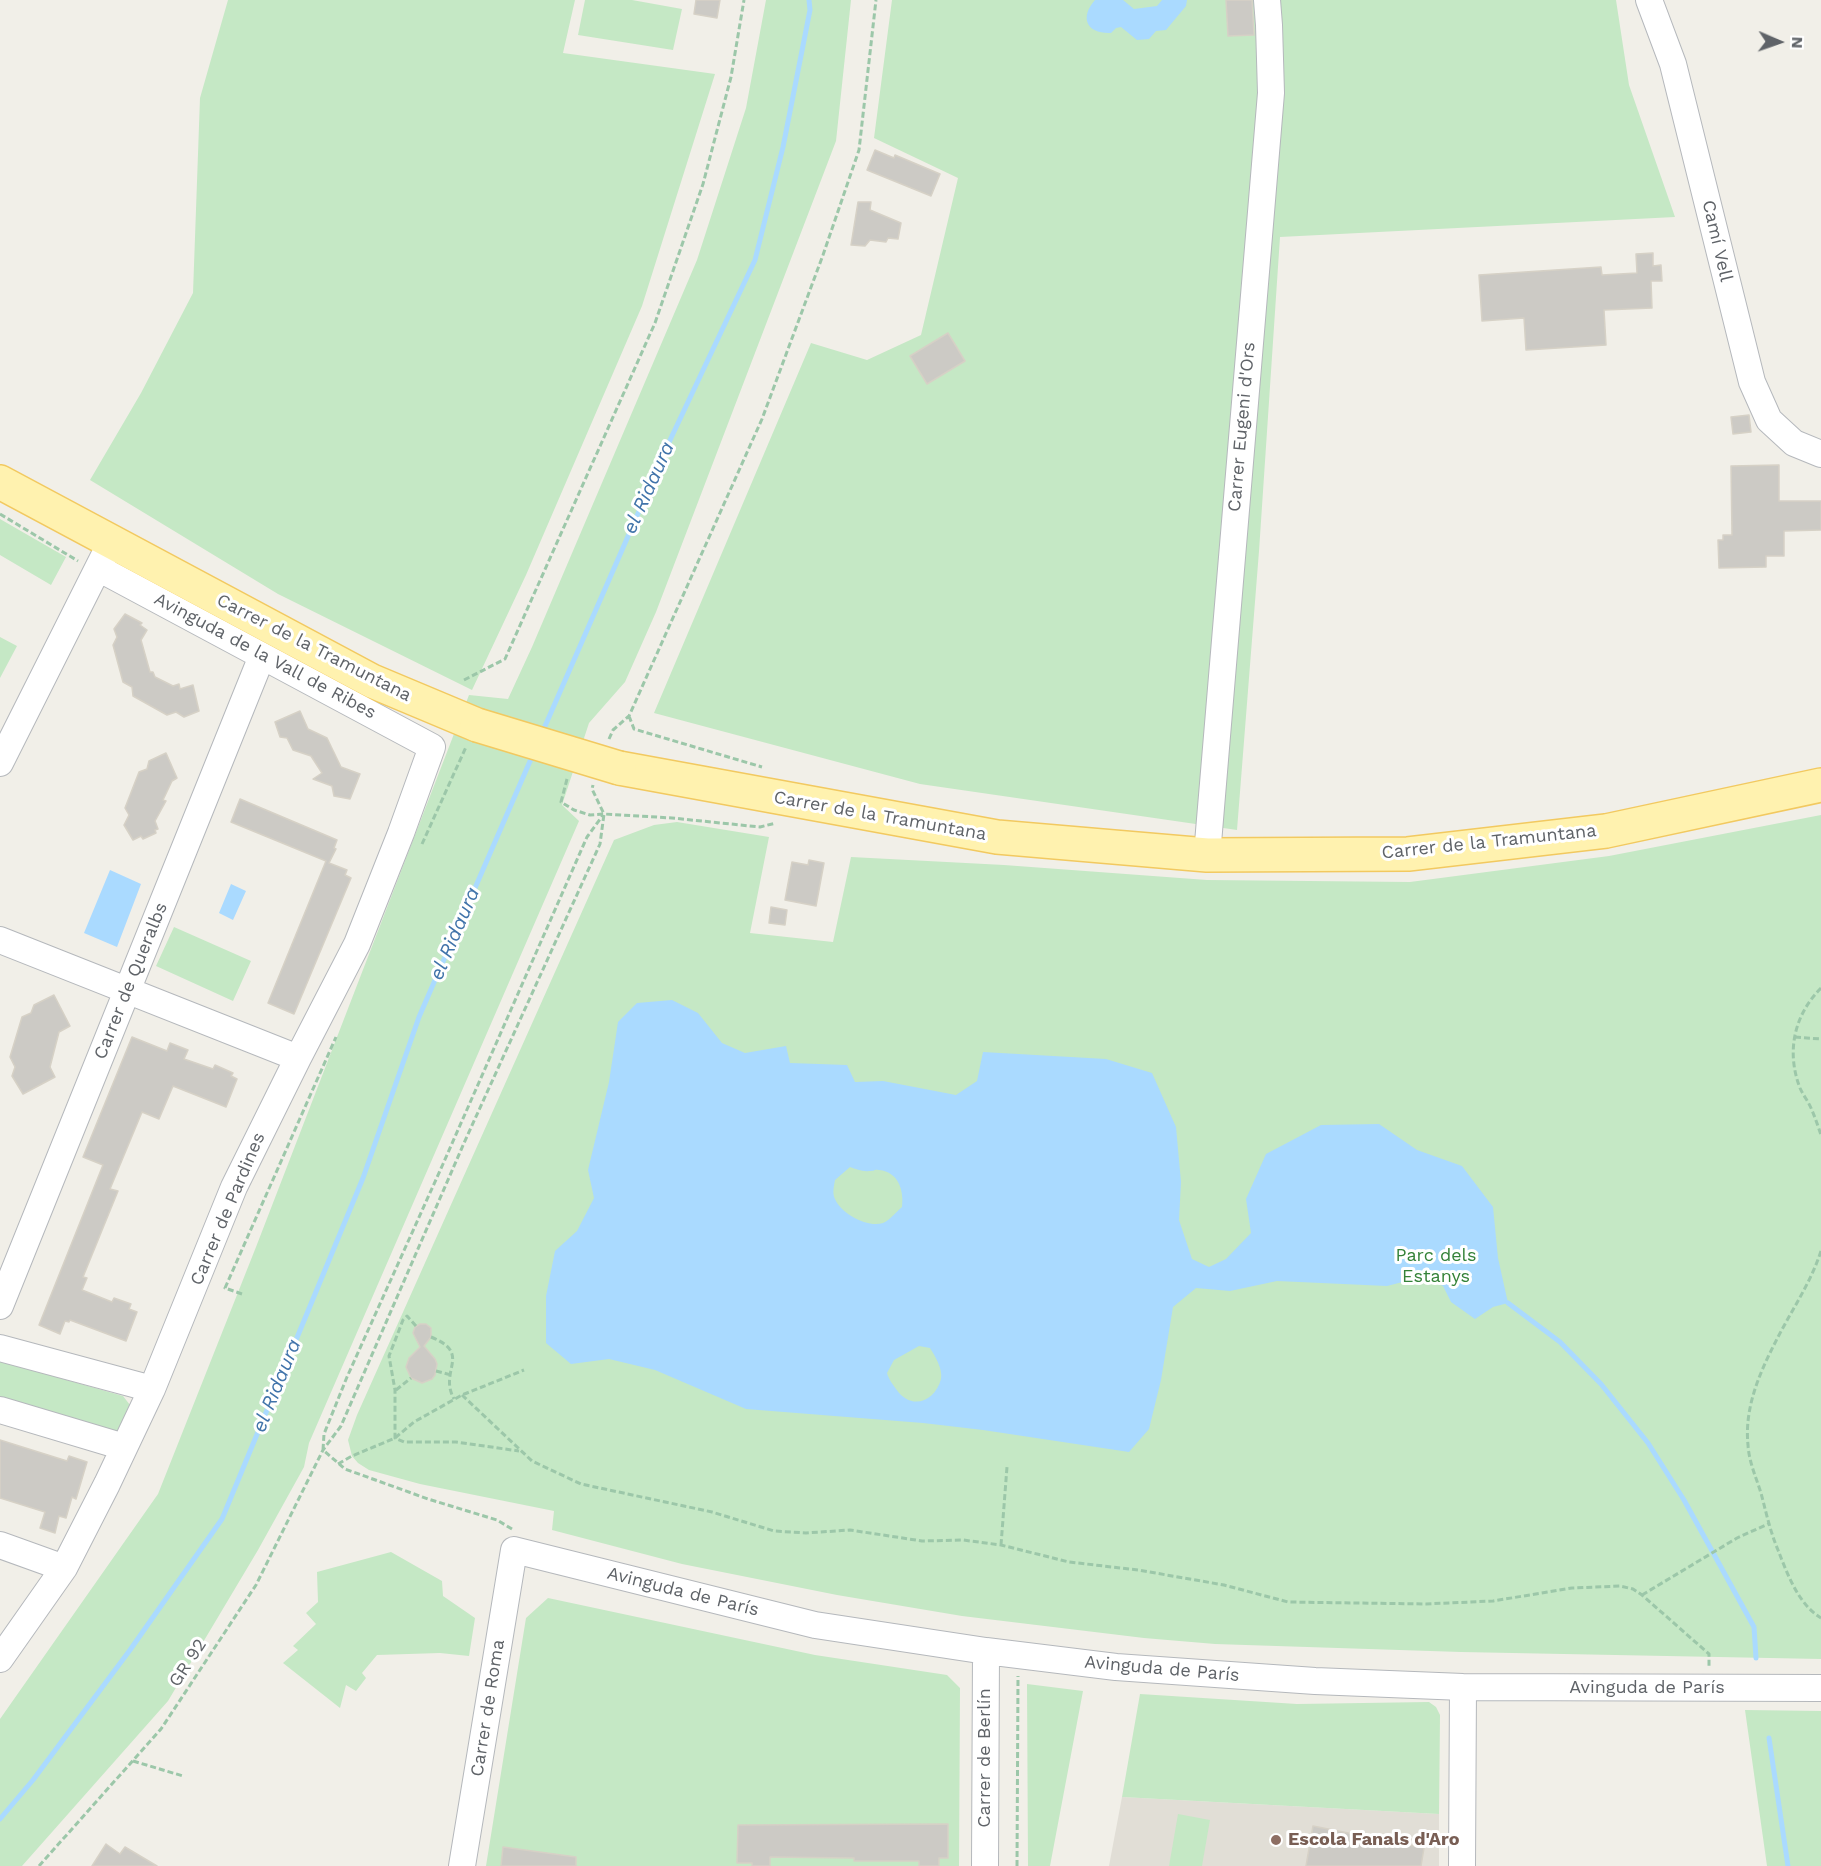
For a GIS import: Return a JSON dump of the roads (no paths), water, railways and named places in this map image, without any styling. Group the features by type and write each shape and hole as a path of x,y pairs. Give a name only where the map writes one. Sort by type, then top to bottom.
{"main road":[{"name":"Carrer de la Tramuntana","path":"0,482 101,562 477,725 619,768 997,837 1207,855 1408,854 1606,831 1821,785"}],"street":[{"name":"Carrer Eugeni d'Ors","path":"1207,855 1271,93 1266,0"},
{"name":"Camí Vell","path":"1649,0 1673,63 1752,382 1769,420 1794,443 1821,454"},
{"name":"Avinguda de la Vall de Ribes","path":"101,562 262,656 432,747"},
{"path":"0,763 101,562"},
{"name":"Carrer de Queralbs","path":"0,1306 262,656"},
{"name":"Carrer de Pardines","path":"0,1659 64,1568 152,1389 234,1187 357,944 401,834 432,747"},
{"path":"0,940 298,1058"},
{"path":"0,1348 152,1389"},
{"path":"0,1410 124,1447"},
{"path":"0,1545 64,1568"},
{"name":"Avinguda de París","path":"514,1550 815,1625 986,1651 1128,1668 1315,1681 1462,1687 1821,1688"},
{"name":"Carrer de Roma","path":"462,1866 514,1550"},
{"name":"Carrer de Berlín","path":"985,1866 986,1651"},
{"path":"1462,1687 1462,1866"}],"water":[{"path":"1095,0 1123,0 1134,9 1157,6 1162,0 1187,0 1186,6 1166,30 1156,31 1149,39 1137,40 1121,27 1111,33 1103,33 1091,28 1088,24 1087,13"},
{"path":"110,870 141,884 117,947 84,933"},
{"path":"231,884 246,891 233,920 219,913"},
{"path":"672,1000 698,1013 722,1043 745,1053 786,1046 790,1063 847,1065 855,1082 883,1081 956,1095 977,1081 983,1052 1106,1059 1152,1073 1176,1127 1181,1182 1179,1220 1192,1259 1209,1267 1226,1259 1251,1233 1246,1199 1266,1154 1321,1125 1379,1124 1417,1150 1462,1166 1493,1207 1498,1258 1508,1303 1493,1307 1475,1319 1451,1302 1443,1286 1422,1277 1387,1286 1277,1281 1230,1291 1196,1288 1173,1307 1161,1380 1149,1429 1129,1452 923,1423 746,1409 655,1370 609,1359 571,1364 546,1343 546,1296 555,1251 577,1231 594,1198 588,1170 609,1082 618,1022 637,1003","holes":["850,1167 864,1171 879,1170 896,1178 901,1189 902,1207 886,1222 877,1224 863,1222 849,1215 838,1205 833,1192 835,1180","919,1346 930,1348 941,1371 941,1379 934,1393 922,1401 915,1402 902,1396 887,1373 894,1360"]}],"waterway":[{"name":"el Ridaura","path":"542,733 671,438 755,260 783,147 810,10 809,0"},
{"name":"el Ridaura","path":"0,1819 33,1780 130,1650 222,1519 363,1178 419,1017 534,752"},
{"path":"1508,1303 1560,1342 1601,1384 1648,1443 1684,1500 1754,1627 1756,1658"},
{"path":"1769,1738 1788,1866"}],"place":[{"name":"Escola Fanals d'Aro","path":"1276,1840"}],"park label":[{"name":"Parc dels Estanys","path":"1436,1266"}]}
